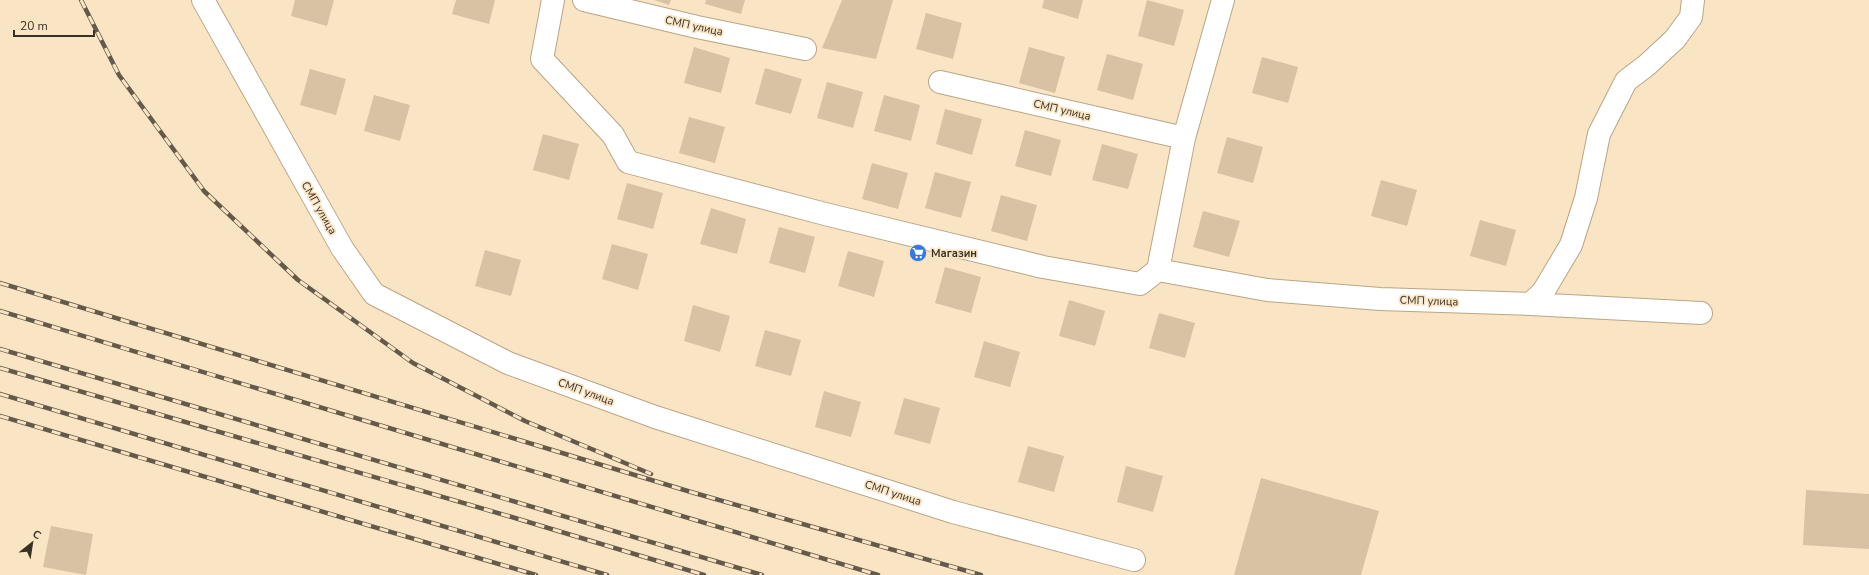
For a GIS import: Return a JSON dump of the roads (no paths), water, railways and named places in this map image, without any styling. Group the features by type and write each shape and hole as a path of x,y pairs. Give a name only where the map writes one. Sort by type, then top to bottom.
{"street":[{"name":"СМП улица","path":"203,0 342,248 374,294 508,363 655,417 953,512 1134,560"},
{"path":"553,0 542,59 613,135 628,162 829,215 1043,266 1140,284 1158,270 1184,138 1223,0"},
{"name":"СМП улица","path":"584,0 697,28 805,49"},
{"path":"1530,304 1543,292 1571,245 1586,198 1599,134 1626,81 1647,65 1675,39 1691,16 1693,0"},
{"name":"СМП улица","path":"940,82 1184,138"},
{"name":"СМП улица","path":"1158,270 1267,290 1380,299 1530,304 1701,313"}],"railway":[{"path":"81,0 119,75 204,191 298,280 413,363 525,421 651,474"},
{"path":"0,283 691,492 981,575"},
{"path":"0,311 878,575"},
{"path":"0,349 762,575"},
{"path":"0,368 515,518 704,575"},
{"path":"0,394 607,575"},
{"path":"0,416 536,575"}],"place":[{"name":"Магазин","path":"918,253"}]}
